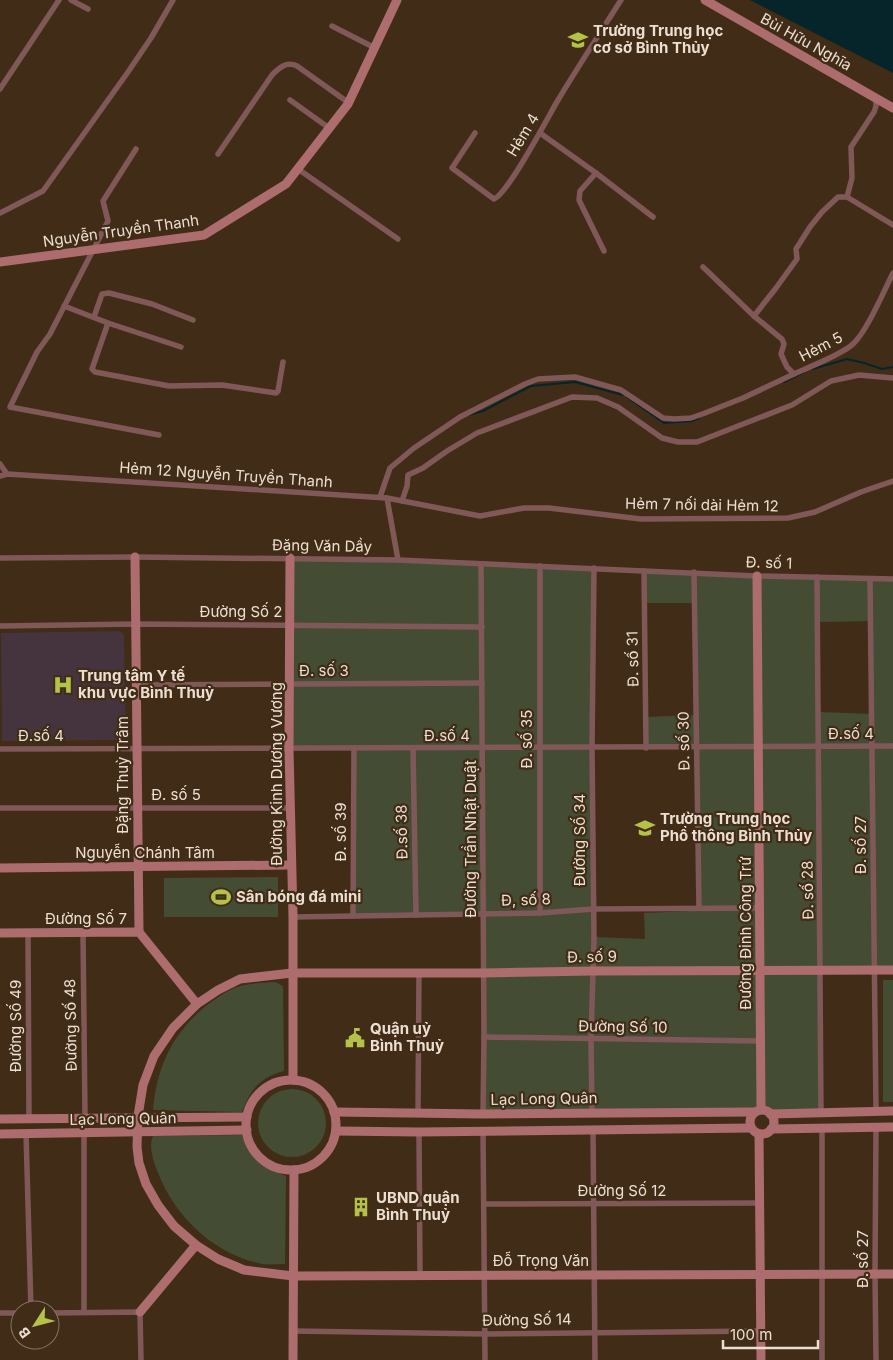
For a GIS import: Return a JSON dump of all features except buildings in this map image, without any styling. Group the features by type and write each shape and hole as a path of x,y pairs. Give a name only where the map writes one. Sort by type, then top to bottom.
{"street":[{"path":"0,88 59,0"},
{"path":"71,0 88,9"},
{"path":"0,213 43,191 128,72 173,0"},
{"name":"Nguyễn Truyền Thanh","path":"0,262 204,235 286,184 348,103 397,0"},
{"name":"Hẻm 4","path":"476,133 452,168 494,199 500,197 621,0"},
{"name":"Bùi Hữu Nghĩa","path":"705,0 893,108"},
{"path":"332,26 375,48"},
{"path":"218,154 272,76 280,68 289,64 297,66 348,103"},
{"path":"847,197 852,178 850,147 874,112 876,97"},
{"path":"290,100 329,128"},
{"path":"540,133 653,217"},
{"path":"136,149 103,201 108,220 50,334 37,352 10,408 159,435"},
{"path":"298,169 398,239"},
{"path":"596,173 578,196 604,251"},
{"path":"754,316 796,258 796,249 822,212 838,197 847,197 893,225"},
{"name":"Hẻm 5","path":"703,267 754,316 782,339 784,344 781,354 787,367 794,374 855,343 879,302 893,273"},
{"path":"94,317 102,294 109,293 152,304 192,320"},
{"path":"64,306 108,323 181,346"},
{"path":"108,323 92,369 95,372 169,386 222,385 276,392 278,391 283,362"},
{"path":"380,498 390,468 414,448 460,417 538,379 575,377 621,390 663,418 674,419 691,418 705,413 743,398 794,374"},
{"path":"402,501 408,475 423,468 477,433 572,397 597,398 618,407 662,438 678,442 697,442 792,405 831,381 859,375 893,378"},
{"path":"0,464 7,474"},
{"name":"Hẻm 12 Nguyễn Truyền Thanh","path":"0,476 7,474 387,498"},
{"name":"Hẻm 7 nối dài Hẻm 12","path":"387,498 480,516 524,508 549,508 641,519 788,518 815,512 861,492 893,481"},
{"path":"387,498 398,560"},
{"name":"Đặng Văn Dầy","path":"0,558 135,557 398,560 644,570"},
{"name":"Đặng Thuỳ Trâm","path":"135,557 139,932"},
{"name":"Đường Kinh Dương Vương","path":"290,558 289,749 293,917 293,1080"},
{"name":"Đường Trần Nhật Duật","path":"481,564 484,914 483,1114"},
{"name":"Đ. số 35","path":"540,566 540,912"},
{"name":"Đường Số 34","path":"592,1112 594,568"},
{"name":"Đ. số 1","path":"644,570 757,576 893,579"},
{"name":"Đ. số 31","path":"644,570 646,748"},
{"name":"Đ. số 30","path":"694,572 699,908"},
{"name":"Đường Đinh Công Trứ","path":"757,576 760,970 758,1111"},
{"name":"Đ. số 28","path":"817,577 821,1112"},
{"name":"Đ. số 27","path":"870,579 876,1111"},
{"name":"Đường Số 2","path":"0,626 136,624 482,626"},
{"name":"Đ. số 3","path":"136,685 482,683"},
{"name":"Đ.số 4","path":"0,749 893,746"},
{"name":"Đ. số 39","path":"353,916 354,748"},
{"name":"Đ.số 38","path":"413,748 416,915"},
{"name":"Đ. số 5","path":"0,808 291,808"},
{"name":"Nguyễn Chánh Tâm","path":"0,868 291,865"},
{"name":"Đ, số 8","path":"293,917 484,914 593,909 759,908"},
{"name":"Đường Số 48","path":"83,932 85,1117"},
{"name":"Đường Số 7","path":"0,933 139,932 197,1004"},
{"name":"Đường Số 49","path":"28,933 29,1118"},
{"name":"Đ. số 9","path":"197,1004 218,990 240,980 292,972 484,973 893,970"},
{"path":"420,972 418,1113 420,1275"},
{"name":"Đỗ Trọng Văn","path":"197,1004 173,1028 154,1056 143,1086 138,1116 139,1162 146,1184 158,1205 174,1226 196,1245 218,1259 244,1270 293,1276 893,1274"},
{"name":"Đường Số 10","path":"484,1038 760,1040"},
{"path":"293,1080 306,1083 319,1090 328,1100 334,1112 336,1131 329,1148 317,1162 306,1167 294,1170 280,1168 263,1159 250,1143 247,1117 254,1100 264,1089 278,1082 293,1080"},
{"path":"761,1360 760,1204 755,1131 750,1119 751,1114 758,1111 770,1114 893,1111"},
{"name":"Lạc Long Quân","path":"334,1112 483,1114 758,1111"},
{"path":"876,1111 876,1127"},
{"path":"592,1112 595,1360"},
{"path":"821,1112 822,1360"},
{"path":"483,1114 486,1360"},
{"path":"770,1114 774,1121 772,1129"},
{"name":"Lạc Long Quân","path":"0,1119 138,1116 247,1117"},
{"name":"Đ. số 27","path":"876,1127 876,1360"},
{"path":"755,1131 766,1133 772,1129 893,1128"},
{"name":"Lạc Long Quân","path":"336,1131 419,1132 593,1129 755,1131"},
{"name":"Lạc Long Quân","path":"0,1134 247,1130"},
{"path":"26,1133 31,1300"},
{"path":"84,1133 84,1312"},
{"path":"293,1360 294,1170"},
{"name":"Đường Số 12","path":"484,1204 760,1204"},
{"path":"141,1360 140,1312 196,1245"},
{"path":"60,1313 140,1312"},
{"name":"Đường Số 14","path":"293,1331 485,1334 760,1331"}],"shaded area":[{"name":"Trung tâm Y tế khu vực Bình Thuỷ","path":"120,631 124,635 126,736 121,740 2,741 1,633"}],"green space":[{"path":"290,558 594,568 594,937 645,939 644,913 738,909 699,908 697,747 646,748 646,717 696,715 694,603 645,603 644,571 893,579 893,970 821,970 821,1112 770,1114 767,1110 761,1110 483,1114 484,914 355,914 356,749 289,749","holes":["871,621 872,714 819,712 818,622"]},
{"name":"Sân bóng đá mini","path":"278,877 278,917 164,917 164,878"},
{"path":"883,980 893,980 893,1102 883,1102"},
{"path":"275,982 283,986 284,1071 262,1081 249,1097 242,1112 153,1110 163,1063 177,1037 187,1024 211,1002 230,990 256,983"},
{"path":"292,1089 305,1092 316,1099 323,1110 326,1123 323,1136 316,1147 305,1154 292,1157 279,1154 268,1147 261,1136 258,1123 261,1110 268,1099 279,1092"},
{"path":"243,1135 250,1150 259,1161 286,1176 285,1264 262,1264 244,1259 213,1243 199,1232 175,1205 153,1160 151,1145 153,1136"}],"water":[{"path":"750,0 893,0 893,73"}],"waterway":[{"path":"813,369 847,359 882,369 893,367"},
{"path":"784,382 804,372"},
{"path":"469,415 483,411 531,386 575,382 623,395"},
{"path":"627,397 664,423 692,421 699,418"}],"place":[{"name":"Trường Trung học cơ sở Bình Thủy","path":"578,40"},
{"name":"Trung tâm Y tế khu vực Bình Thuỷ","path":"63,685"},
{"name":"Trường Trung học Phổ thông Bình Thủy","path":"645,828"},
{"name":"Sân bóng đá mini","path":"221,897"},
{"name":"Quận uỷ Bình Thuỷ","path":"355,1038"},
{"name":"UBND quận Bình Thuỷ","path":"361,1207"}]}
